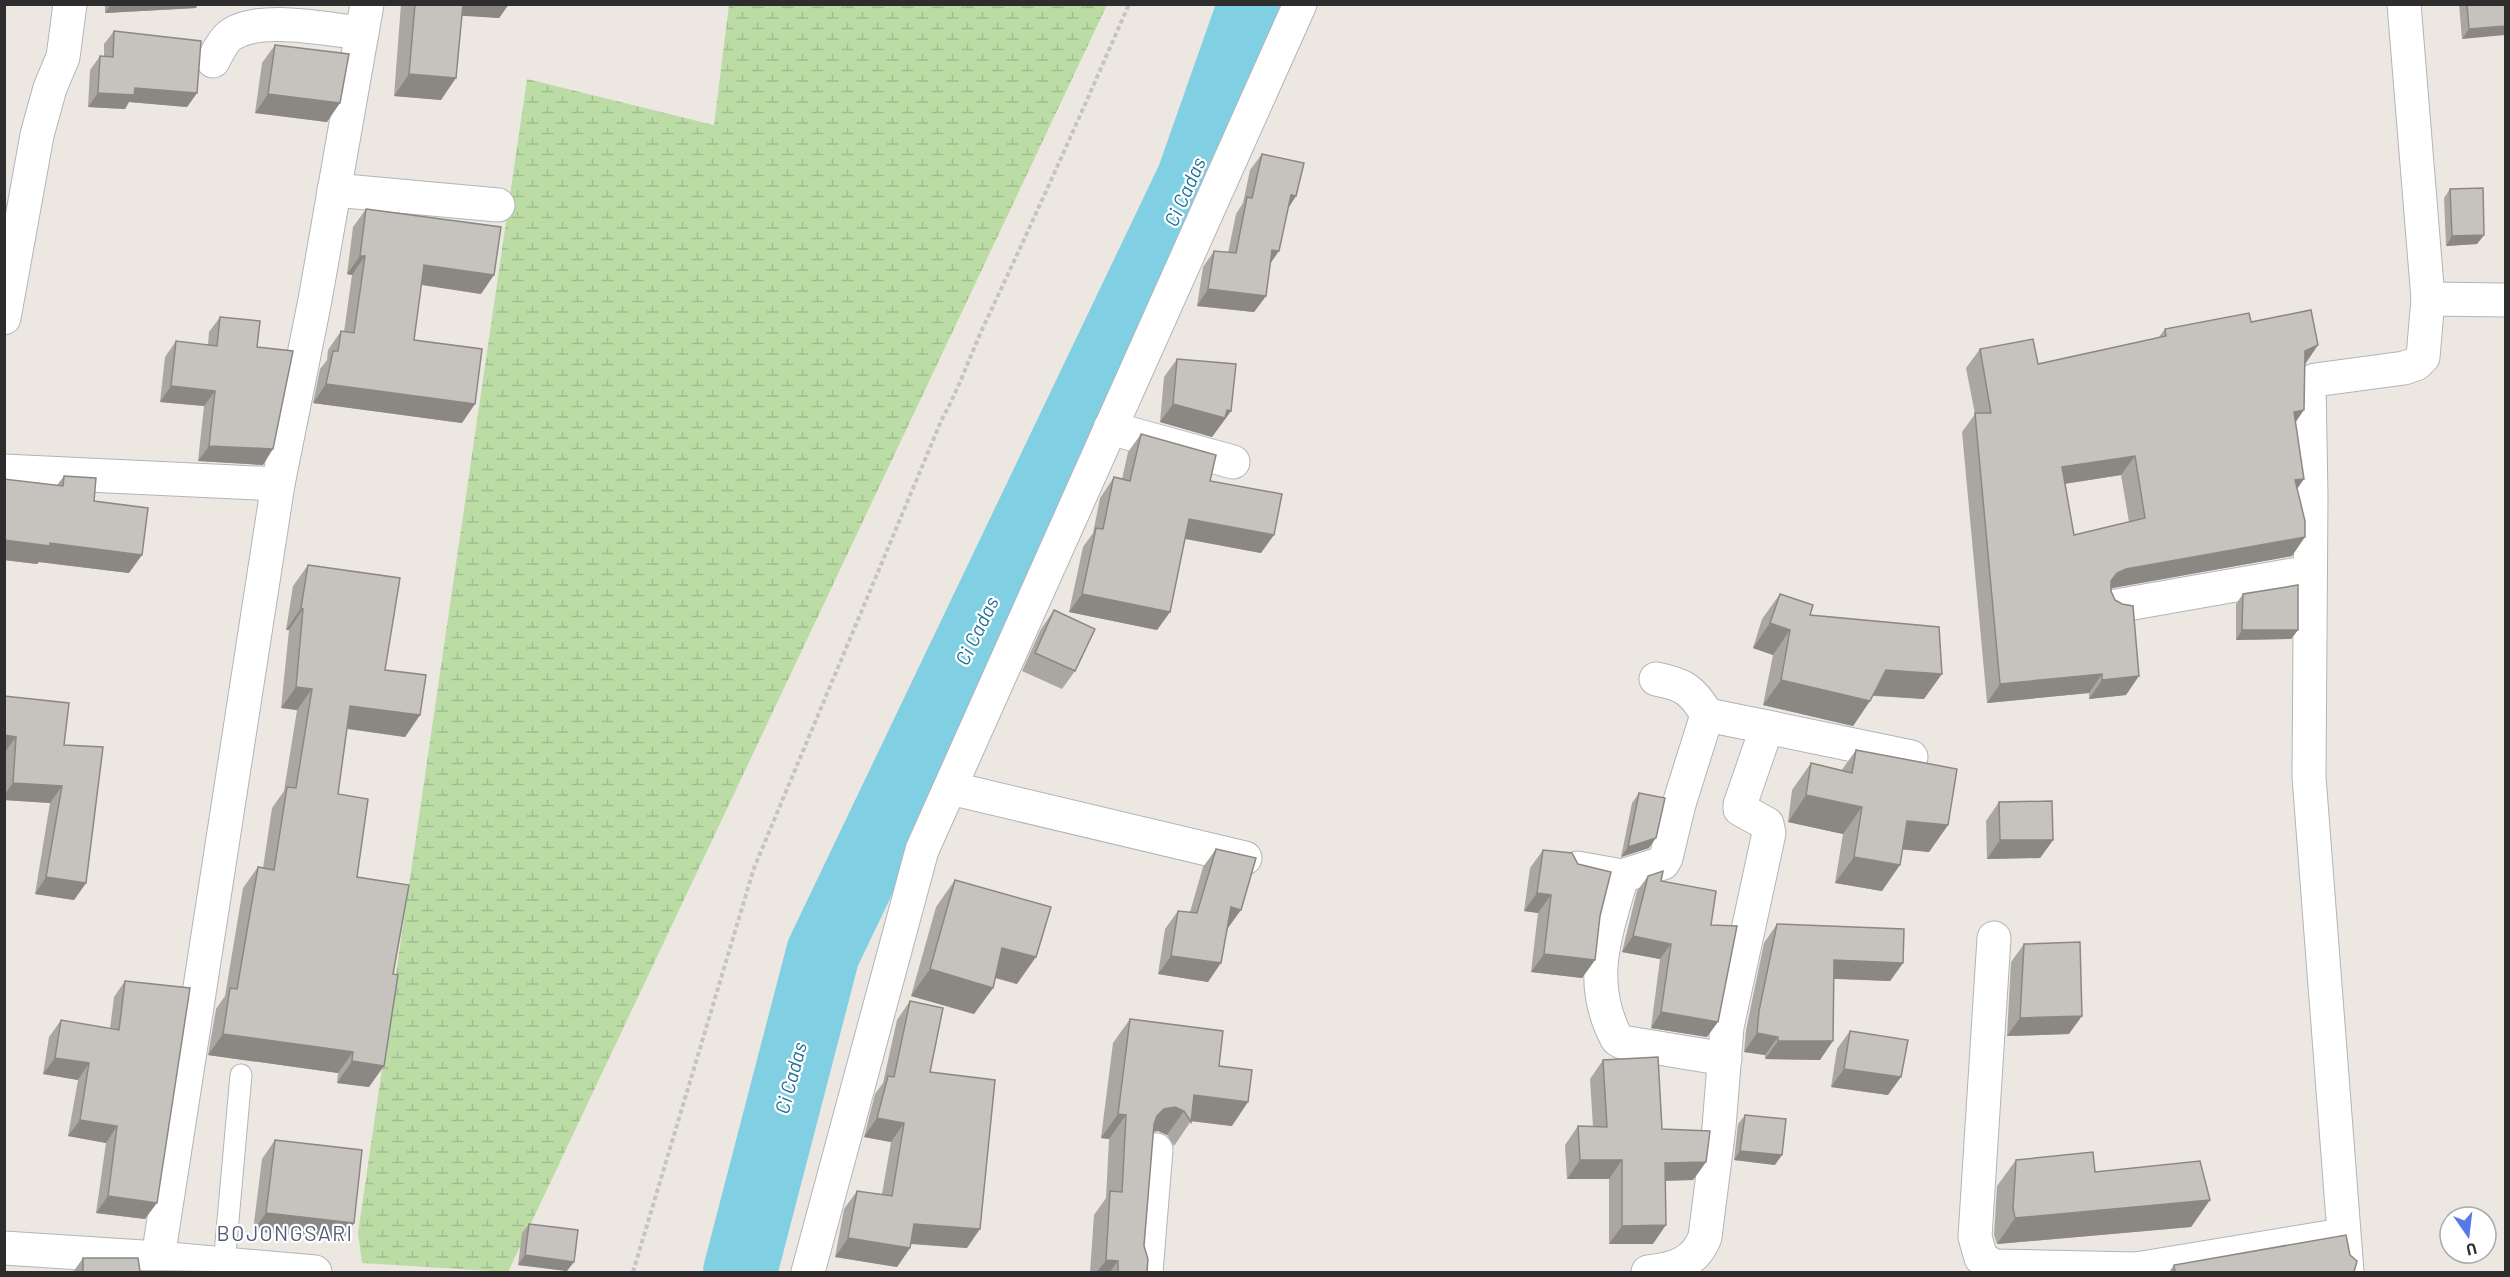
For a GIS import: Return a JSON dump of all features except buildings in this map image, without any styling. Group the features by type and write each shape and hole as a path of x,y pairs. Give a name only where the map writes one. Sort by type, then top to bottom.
{"street":[{"path":"4,318 37,135 50,88 63,57 70,4"},
{"path":"808,1272 922,850 1300,4"},
{"path":"2347,1272 2309,777 2311,434 2309,383 2315,380 2404,368 2416,364 2423,357 2428,299 2404,4"},
{"path":"158,1258 278,484 364,19 244,29 226,39 213,61"},
{"path":"334,190 498,205"},
{"path":"2428,299 2505,300"},
{"path":"1110,428 1233,462"},
{"path":"4,471 278,484"},
{"path":"2116,606 2310,572"},
{"path":"1656,679 1674,682 1691,691 1707,714 1911,756"},
{"path":"1577,868 1622,876 1658,865 1666,858 1679,804 1707,714"},
{"path":"1648,1272 1666,1269 1690,1260 1700,1250 1706,1226 1727,1027 1769,829 1764,821 1742,811 1740,805 1767,727"},
{"path":"950,788 1245,858"},
{"path":"1622,876 1602,953 1599,974 1603,999 1617,1039 1622,1042 1725,1059"},
{"path":"1994,938 1975,1237 1981,1258 1994,1266 2136,1271 2344,1234"},
{"path":"1146,1272 1156,1150"},
{"path":"21,1257 158,1258 315,1272"}],"lane":[{"path":"224,1265 241,1075"}],"path":[{"path":"633,1272 754,868 942,418 952,402 976,343 1048,189 1129,4"}],"green space":[{"path":"729,5 1107,5 508,1272 362,1263 358,1233 527,79 714,125"}],"waterway":[{"name":"Ci Cadas","path":"740,1272 823,953 1193,180 1255,4"}],"district":[{"name":"BOJONGSARI","path":"285,1234"}]}
